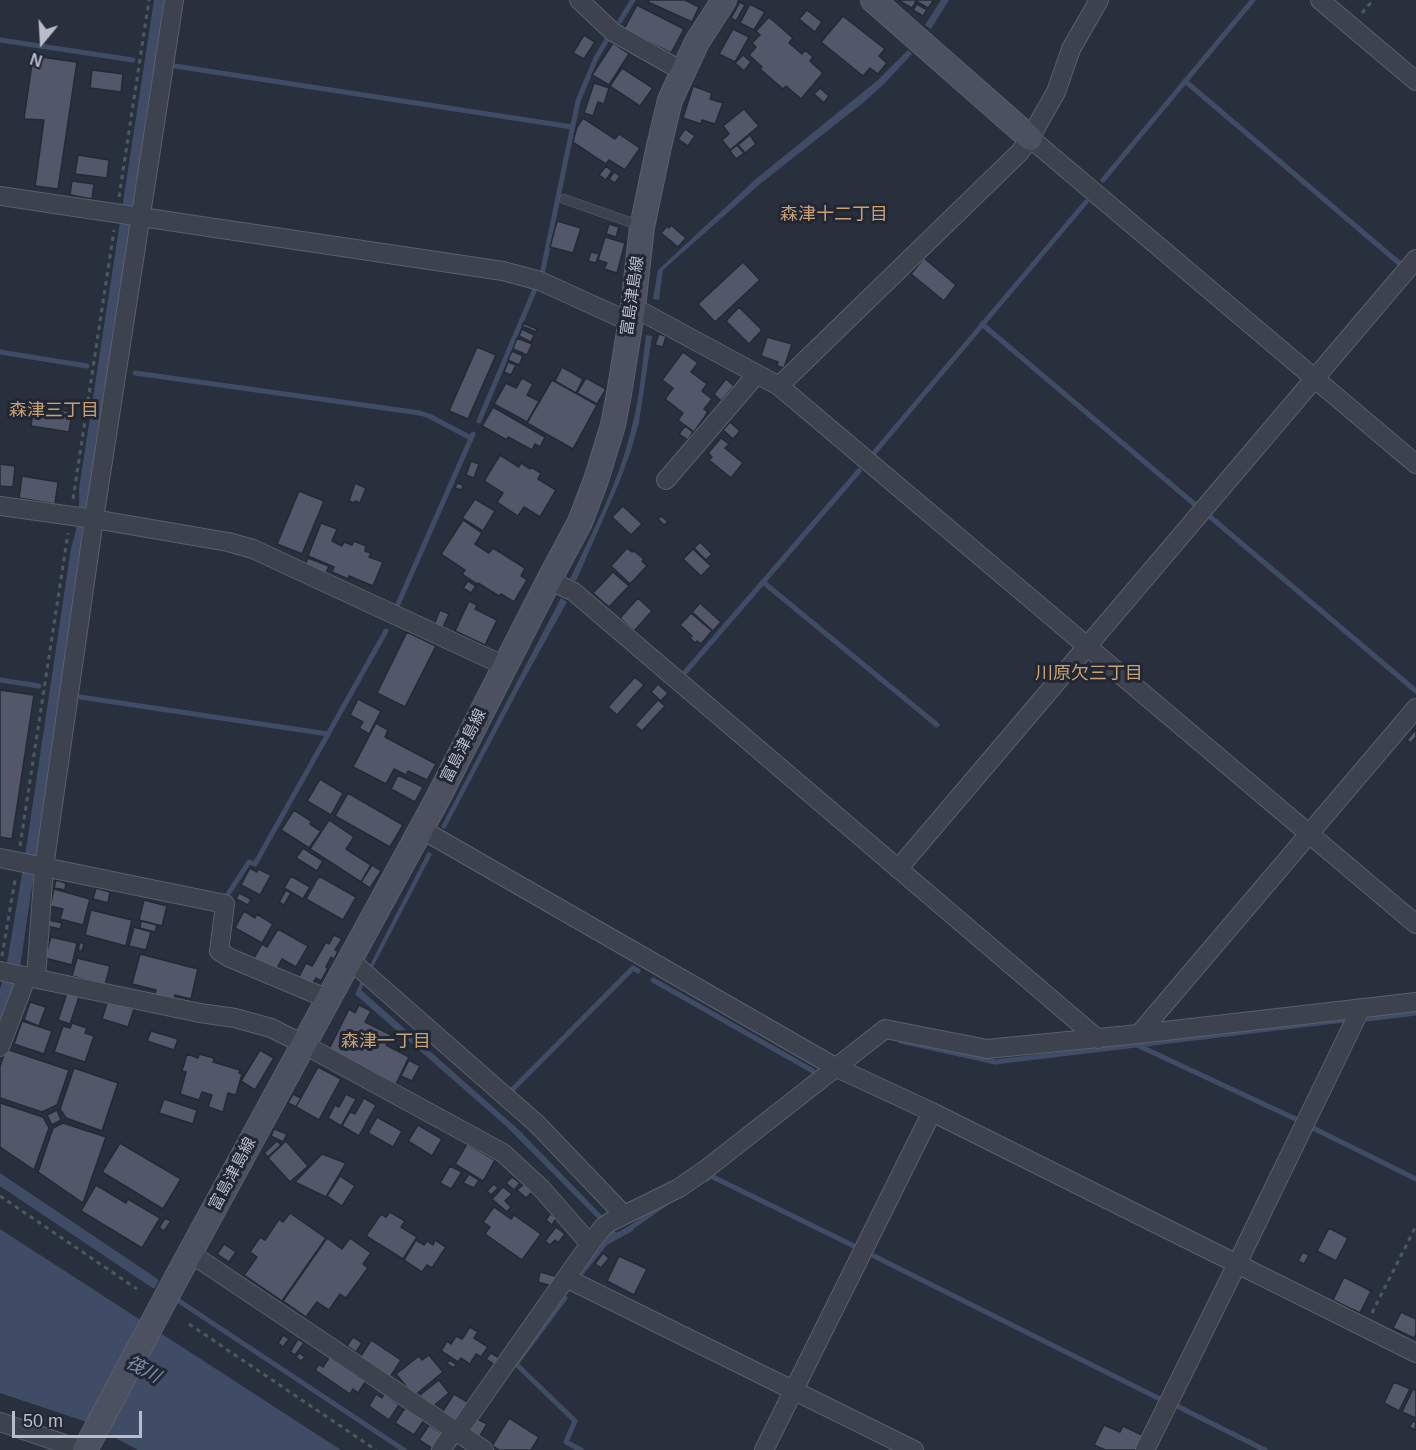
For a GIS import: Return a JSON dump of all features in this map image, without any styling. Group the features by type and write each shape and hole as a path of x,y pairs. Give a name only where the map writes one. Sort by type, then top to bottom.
{"main road":[{"name":"富島津島線","path":"87,1444 328,999 361,970 421,830 580,522 613,425 642,227 670,99 697,42 724,0"},
{"path":"873,0 1030,138"}],"street":[{"path":"0,1047 15,971 24,863 82,518 129,216 174,0"},
{"path":"579,0 598,8 613,32 682,71"},
{"path":"779,386 1020,152 1056,92 1071,49 1100,0"},
{"path":"1320,0 1416,81"},
{"path":"1030,138 1416,464"},
{"path":"0,196 503,272 540,281 631,314 757,374 779,386 1416,924"},
{"path":"898,869 1416,259"},
{"path":"666,480 757,374"},
{"path":"0,506 228,542 253,549 505,666"},
{"path":"549,580 574,592 1098,1039"},
{"path":"1139,1035 1416,708"},
{"path":"421,830 835,1067 932,1112 1416,1353"},
{"path":"24,863 225,904 219,951 230,958 328,999"},
{"path":"361,970 537,1124 612,1221"},
{"path":"15,971 272,1028 503,1153 542,1188 590,1244"},
{"path":"441,1450 590,1244 612,1221 679,1188 705,1170 885,1029 987,1049 1139,1035 1416,1002"},
{"path":"1145,1450 1360,1008"},
{"path":"764,1450 932,1112"},
{"path":"190,1253 484,1450"},
{"path":"566,1278 914,1450"},
{"path":"0,1422 87,1444"}],"lane":[{"path":"564,199 642,227"}],"path":[{"path":"15,971 24,863 82,518 129,216 149,0"},
{"path":"0,1196 137,1289"},
{"path":"1364,1328 1416,1226"},
{"path":"189,1324 376,1450"}],"water":[{"path":"154,0 166,0 91,490 85,509 82,549 20,967 0,1026 0,989 6,969 25,856 71,548 78,519 79,489"},
{"path":"941,0 949,0 931,29 925,25"},
{"path":"908,50 912,54 864,102 760,184 663,270 659,300 653,299 658,270 757,178 878,80"},
{"path":"646,335 652,336 639,422 631,451 576,581 570,579 606,504 627,446 637,403"},
{"path":"561,598 567,602 445,829 441,827"},
{"path":"428,852 432,854 361,990 520,1131 611,1225 616,1233 631,1225 634,1230 607,1245 583,1275 578,1272 594,1250 607,1238 607,1230 601,1222 507,1127 355,994"},
{"path":"0,1173 159,1280 154,1289 0,1186"},
{"name":"筏川","path":"0,1229 341,1450 138,1450 84,1421 0,1393"}],"building":[{"path":"649,0 685,0 699,7 692,22 648,2"},
{"path":"898,0 934,0 928,8 916,1 912,8"},
{"path":"740,2 745,5 736,21 731,18"},
{"path":"750,4 765,12 754,30 740,23"},
{"path":"917,4 927,10 923,16 913,10"},
{"path":"637,5 684,29 671,53 624,29"},
{"path":"807,10 822,22 815,32 799,19"},
{"path":"843,16 885,49 879,56 887,63 878,74 870,68 863,76 821,42"},
{"path":"769,17 793,38 789,43 802,54 805,50 813,57 810,61 823,73 801,99 786,86 783,89 760,69 762,67 749,55 756,47 752,43 760,35 756,31"},
{"path":"733,29 749,37 735,62 719,54"},
{"path":"584,35 595,42 584,59 573,53"},
{"path":"613,43 629,54 609,85 592,75"},
{"path":"743,55 751,62 744,71 735,63"},
{"path":"33,56 77,62 58,189 35,186 44,120 24,119"},
{"path":"622,68 653,88 640,106 610,86"},
{"path":"92,70 123,74 121,92 90,88"},
{"path":"594,83 609,88 604,104 598,102 593,116 584,113"},
{"path":"693,86 712,93 710,99 723,103 715,124 702,120 701,124 683,118"},
{"path":"820,88 829,96 824,103 814,94"},
{"path":"744,109 759,126 730,150 722,140 729,134 723,126"},
{"path":"583,118 615,139 619,134 640,148 625,170 609,160 606,164 573,142 577,127"},
{"path":"685,129 695,136 688,146 678,139"},
{"path":"750,135 756,144 745,153 738,145"},
{"path":"737,145 744,153 736,159 730,151"},
{"path":"78,155 109,160 107,178 75,174"},
{"path":"606,166 612,171 606,180 599,175"},
{"path":"614,172 620,176 615,183 609,179"},
{"path":"72,181 94,184 92,199 70,195"},
{"path":"557,221 581,228 573,253 550,247"},
{"path":"609,224 619,227 616,237 606,234"},
{"path":"671,225 686,238 678,247 661,233"},
{"path":"605,237 625,243 617,273 604,269 607,263 598,260"},
{"path":"591,252 599,254 596,263 588,261"},
{"path":"924,258 956,285 944,301 911,274"},
{"path":"743,262 760,280 715,322 698,304"},
{"path":"739,307 762,330 749,344 726,321"},
{"path":"523,323 537,329 536,332 522,326"},
{"path":"522,329 534,335 531,342 519,336"},
{"path":"659,334 666,336 663,347 655,345"},
{"path":"767,337 792,344 784,368 777,366 778,362 761,356"},
{"path":"517,338 532,344 527,355 513,349"},
{"path":"477,347 496,355 468,419 449,411"},
{"path":"512,351 523,356 519,365 508,360"},
{"path":"683,352 698,363 691,372 707,384 702,391 712,399 704,409 708,412 694,432 678,420 683,413 665,399 673,388 662,380"},
{"path":"508,362 516,365 511,375 504,372"},
{"path":"562,367 583,379 576,393 555,381"},
{"path":"522,378 533,384 527,395 539,401 527,422 494,404 506,383 516,388"},
{"path":"586,378 606,389 597,404 577,393"},
{"path":"726,379 734,386 721,401 714,394"},
{"path":"552,380 597,405 573,449 527,423"},
{"path":"34,406 72,412 69,432 31,426"},
{"path":"493,407 545,437 540,447 535,444 532,450 508,437 507,440 482,426"},
{"path":"730,422 740,431 733,439 723,430"},
{"path":"685,426 693,432 688,440 679,434"},
{"path":"721,438 729,444 725,448 743,463 731,478 709,460 712,457 708,453"},
{"path":"500,455 519,467 521,463 541,473 538,479 556,490 540,517 524,507 518,516 497,502 503,493 484,481"},
{"path":"471,461 479,464 474,478 466,475"},
{"path":"0,464 15,466 13,487 0,486"},
{"path":"22,476 58,482 55,504 19,498"},
{"path":"355,483 366,488 360,503 349,501"},
{"path":"457,483 463,485 462,490 455,488"},
{"path":"299,491 324,501 302,554 277,544"},
{"path":"475,499 495,511 483,531 462,518"},
{"path":"623,506 642,524 631,535 612,517"},
{"path":"661,516 668,522 664,525 658,519"},
{"path":"463,520 482,533 475,544 489,553 493,548 525,568 521,576 527,580 514,602 477,584 462,574 465,570 441,554"},
{"path":"321,523 337,529 332,541 342,546 344,542 352,545 354,541 366,546 365,551 371,553 369,557 383,562 373,586 332,572 334,567 308,556"},
{"path":"700,542 712,554 706,560 694,548"},
{"path":"627,548 644,559 642,561 647,566 630,584 611,566"},
{"path":"693,549 711,566 701,576 683,559"},
{"path":"308,558 329,566 326,573 305,565"},
{"path":"613,572 629,586 609,607 593,593"},
{"path":"468,581 476,586 471,593 463,588"},
{"path":"638,598 652,611 634,631 620,618"},
{"path":"469,601 477,605 475,609 497,620 485,645 455,631"},
{"path":"700,603 721,622 713,631 692,612"},
{"path":"440,610 449,614 442,629 434,625"},
{"path":"691,613 712,631 701,644 697,641 695,643 690,638 692,636 680,625"},
{"path":"407,632 436,646 405,707 377,693"},
{"path":"635,677 644,685 617,715 608,707"},
{"path":"658,684 668,693 661,701 651,692"},
{"path":"0,690 34,695 12,839 0,837"},
{"path":"358,699 381,711 369,734 359,728 363,722 350,715"},
{"path":"658,700 665,706 642,731 635,725"},
{"path":"376,723 388,730 385,737 436,764 427,780 408,771 406,775 394,769 386,784 353,767"},
{"path":"1416,729 1416,737 1411,743 1407,740"},
{"path":"398,775 423,787 415,802 391,789"},
{"path":"320,779 343,793 331,815 307,801"},
{"path":"348,793 403,825 390,847 335,816"},
{"path":"294,810 321,831 309,848 281,830"},
{"path":"329,820 354,837 346,849 371,865 361,882 310,849"},
{"path":"303,848 323,861 317,871 296,858"},
{"path":"372,865 381,871 370,888 361,882"},
{"path":"250,868 271,875 260,895 241,885"},
{"path":"291,876 310,887 303,899 284,888"},
{"path":"319,876 356,897 343,920 306,899"},
{"path":"56,880 66,883 65,890 54,888"},
{"path":"96,888 110,892 108,903 93,899"},
{"path":"54,889 90,899 83,925 60,919 63,909 50,906"},
{"path":"286,890 291,893 284,905 279,902"},
{"path":"239,893 251,899 248,905 236,899"},
{"path":"144,900 167,906 162,926 139,920"},
{"path":"91,910 132,920 126,946 85,935"},
{"path":"244,911 255,918 257,914 273,924 262,943 235,928"},
{"path":"49,920 62,923 60,929 47,926"},
{"path":"141,921 157,925 155,932 140,928"},
{"path":"134,927 151,932 146,950 129,946"},
{"path":"278,929 308,946 296,967 282,959 276,970 254,958 262,944 267,947"},
{"path":"334,935 342,939 321,981 316,978 310,988 297,981 306,963 312,966 326,942 329,944"},
{"path":"51,937 77,943 72,965 45,958"},
{"path":"80,942 84,944 82,951 78,950"},
{"path":"140,954 198,969 191,999 175,995 174,1001 154,996 156,990 132,984"},
{"path":"77,958 110,966 105,985 72,976"},
{"path":"67,993 79,997 70,1024 58,1020"},
{"path":"108,1000 134,1009 128,1027 102,1019"},
{"path":"30,1002 46,1007 39,1026 24,1020"},
{"path":"359,1005 371,1011 365,1022 391,1035 386,1045 409,1057 396,1084 328,1051 349,1009 355,1013"},
{"path":"22,1021 52,1031 44,1054 14,1044"},
{"path":"72,1023 87,1028 85,1033 94,1036 85,1062 54,1052 63,1026 70,1028"},
{"path":"151,1031 178,1039 174,1050 147,1041"},
{"path":"6,1049 69,1070 57,1105 42,1112 0,1098 0,1066"},
{"path":"260,1050 274,1058 255,1090 241,1081"},
{"path":"187,1054 198,1058 199,1054 214,1058 213,1062 240,1070 239,1073 242,1074 236,1095 228,1093 223,1112 208,1107 212,1095 202,1092 199,1100 180,1094 186,1072 182,1071"},
{"path":"409,1060 420,1066 412,1081 401,1076"},
{"path":"318,1067 341,1079 319,1120 296,1107"},
{"path":"74,1068 118,1083 102,1131 66,1118 60,1109"},
{"path":"293,1094 301,1098 296,1107 288,1103"},
{"path":"346,1094 356,1099 341,1126 328,1118 335,1105 339,1107"},
{"path":"364,1098 376,1105 359,1136 342,1126 350,1112 355,1114"},
{"path":"164,1099 197,1110 193,1124 159,1113"},
{"path":"0,1103 43,1117 49,1128 34,1170 0,1147"},
{"path":"57,1110 61,1120 52,1125 47,1115"},
{"path":"377,1117 402,1131 393,1147 368,1133"},
{"path":"63,1123 106,1137 83,1203 38,1172 53,1128"},
{"path":"418,1125 442,1139 432,1156 408,1141"},
{"path":"274,1129 287,1134 283,1142 271,1136"},
{"path":"277,1141 281,1145 268,1157 264,1153"},
{"path":"286,1141 308,1166 290,1182 268,1158"},
{"path":"120,1143 181,1179 163,1209 102,1172"},
{"path":"467,1144 495,1160 483,1181 455,1164"},
{"path":"322,1154 346,1163 326,1197 295,1182"},
{"path":"450,1166 462,1172 451,1189 440,1183"},
{"path":"469,1174 479,1180 474,1188 463,1183"},
{"path":"340,1176 355,1186 342,1206 327,1196"},
{"path":"512,1177 520,1183 514,1190 506,1183"},
{"path":"494,1184 498,1188 491,1195 487,1191"},
{"path":"524,1184 532,1192 526,1198 517,1190"},
{"path":"96,1185 126,1203 128,1199 160,1218 142,1248 81,1211"},
{"path":"503,1187 512,1194 505,1201 511,1207 507,1212 492,1199"},
{"path":"494,1207 511,1219 514,1215 541,1234 522,1260 485,1234 490,1227 483,1222"},
{"path":"390,1212 405,1221 401,1227 417,1237 403,1259 366,1236 381,1214 386,1217"},
{"path":"290,1213 326,1238 282,1301 244,1275 257,1257 250,1252 260,1237 265,1240 279,1219 283,1222"},
{"path":"550,1214 556,1218 552,1225 546,1220"},
{"path":"165,1218 171,1221 164,1231 159,1228"},
{"path":"556,1227 565,1234 558,1243 555,1240 550,1245 545,1241"},
{"path":"1329,1228 1348,1238 1336,1261 1317,1251"},
{"path":"327,1238 342,1249 350,1238 371,1253 363,1264 368,1268 346,1298 340,1294 329,1310 317,1302 306,1317 283,1301"},
{"path":"416,1240 424,1245 427,1241 433,1245 435,1240 446,1247 432,1268 427,1265 422,1272 404,1260"},
{"path":"224,1244 236,1252 229,1262 217,1254"},
{"path":"1303,1252 1309,1255 1304,1264 1298,1261"},
{"path":"603,1253 609,1258 601,1268 595,1264"},
{"path":"619,1256 647,1269 634,1295 607,1281"},
{"path":"540,1272 558,1277 555,1287 538,1282"},
{"path":"1344,1277 1371,1291 1360,1313 1333,1300"},
{"path":"1401,1312 1416,1319 1414,1338 1393,1328"},
{"path":"470,1327 478,1332 474,1338 488,1347 481,1357 476,1354 470,1364 461,1358 458,1362 441,1351 447,1341 451,1344 456,1336 462,1339"},
{"path":"283,1335 289,1339 283,1347 278,1343"},
{"path":"353,1337 362,1343 356,1352 347,1346"},
{"path":"298,1339 304,1343 295,1355 290,1352"},
{"path":"371,1340 401,1360 389,1379 359,1359"},
{"path":"299,1353 305,1357 301,1361 296,1357"},
{"path":"491,1353 499,1358 495,1365 486,1359"},
{"path":"429,1355 443,1372 414,1396 396,1374 419,1356 422,1360"},
{"path":"330,1356 366,1381 358,1393 353,1389 350,1394 315,1370 319,1364 323,1367"},
{"path":"449,1360 456,1364 454,1368 447,1364"},
{"path":"439,1380 449,1393 431,1408 420,1395"},
{"path":"1394,1382 1410,1389 1399,1411 1384,1403"},
{"path":"1413,1389 1416,1391 1416,1418 1402,1412"},
{"path":"376,1394 382,1398 384,1394 399,1405 389,1420 369,1406"},
{"path":"454,1394 471,1404 458,1425 441,1414"},
{"path":"405,1408 424,1420 414,1435 395,1423"},
{"path":"474,1417 487,1424 478,1439 465,1431"},
{"path":"509,1418 539,1437 531,1450 499,1450 492,1446"},
{"path":"1413,1421 1416,1422 1415,1430 1409,1427"},
{"path":"429,1425 445,1435 435,1450 419,1440"},
{"path":"1104,1425 1120,1432 1123,1426 1144,1436 1137,1450 1105,1450 1094,1445"}],"waterway":[{"path":"620,21 633,0"},
{"path":"1103,180 1253,0"},
{"path":"543,270 578,101 596,58 609,36"},
{"path":"0,40 133,60"},
{"path":"175,66 572,127"},
{"path":"1185,81 1399,263"},
{"path":"874,453 1086,202"},
{"path":"479,421 535,289"},
{"path":"982,324 1199,508"},
{"path":"0,352 87,366"},
{"path":"135,373 420,413 471,438"},
{"path":"398,604 473,434"},
{"path":"681,677 859,471"},
{"path":"1208,515 1416,691"},
{"path":"763,582 937,725"},
{"path":"228,894 249,862 255,864 386,631"},
{"path":"0,680 39,686"},
{"path":"80,697 328,734"},
{"path":"512,1090 633,968 638,971"},
{"path":"653,980 813,1071"},
{"path":"1367,1019 1416,1013"},
{"path":"901,1041 995,1062 1344,1020"},
{"path":"1139,1046 1300,1121"},
{"path":"1311,1127 1416,1179"},
{"path":"707,1179 711,1176 856,1247"},
{"path":"626,1231 668,1202"},
{"path":"874,1256 1164,1401"},
{"path":"173,1297 404,1450"},
{"path":"565,1298 516,1364 575,1421 566,1442 581,1450"},
{"path":"1175,1405 1265,1450"}],"district":[{"name":"森津十二丁目","path":"834,215"},
{"name":"森津三丁目","path":"54,411"},
{"name":"川原欠三丁目","path":"1089,674"},
{"name":"森津一丁目","path":"386,1042"}]}
